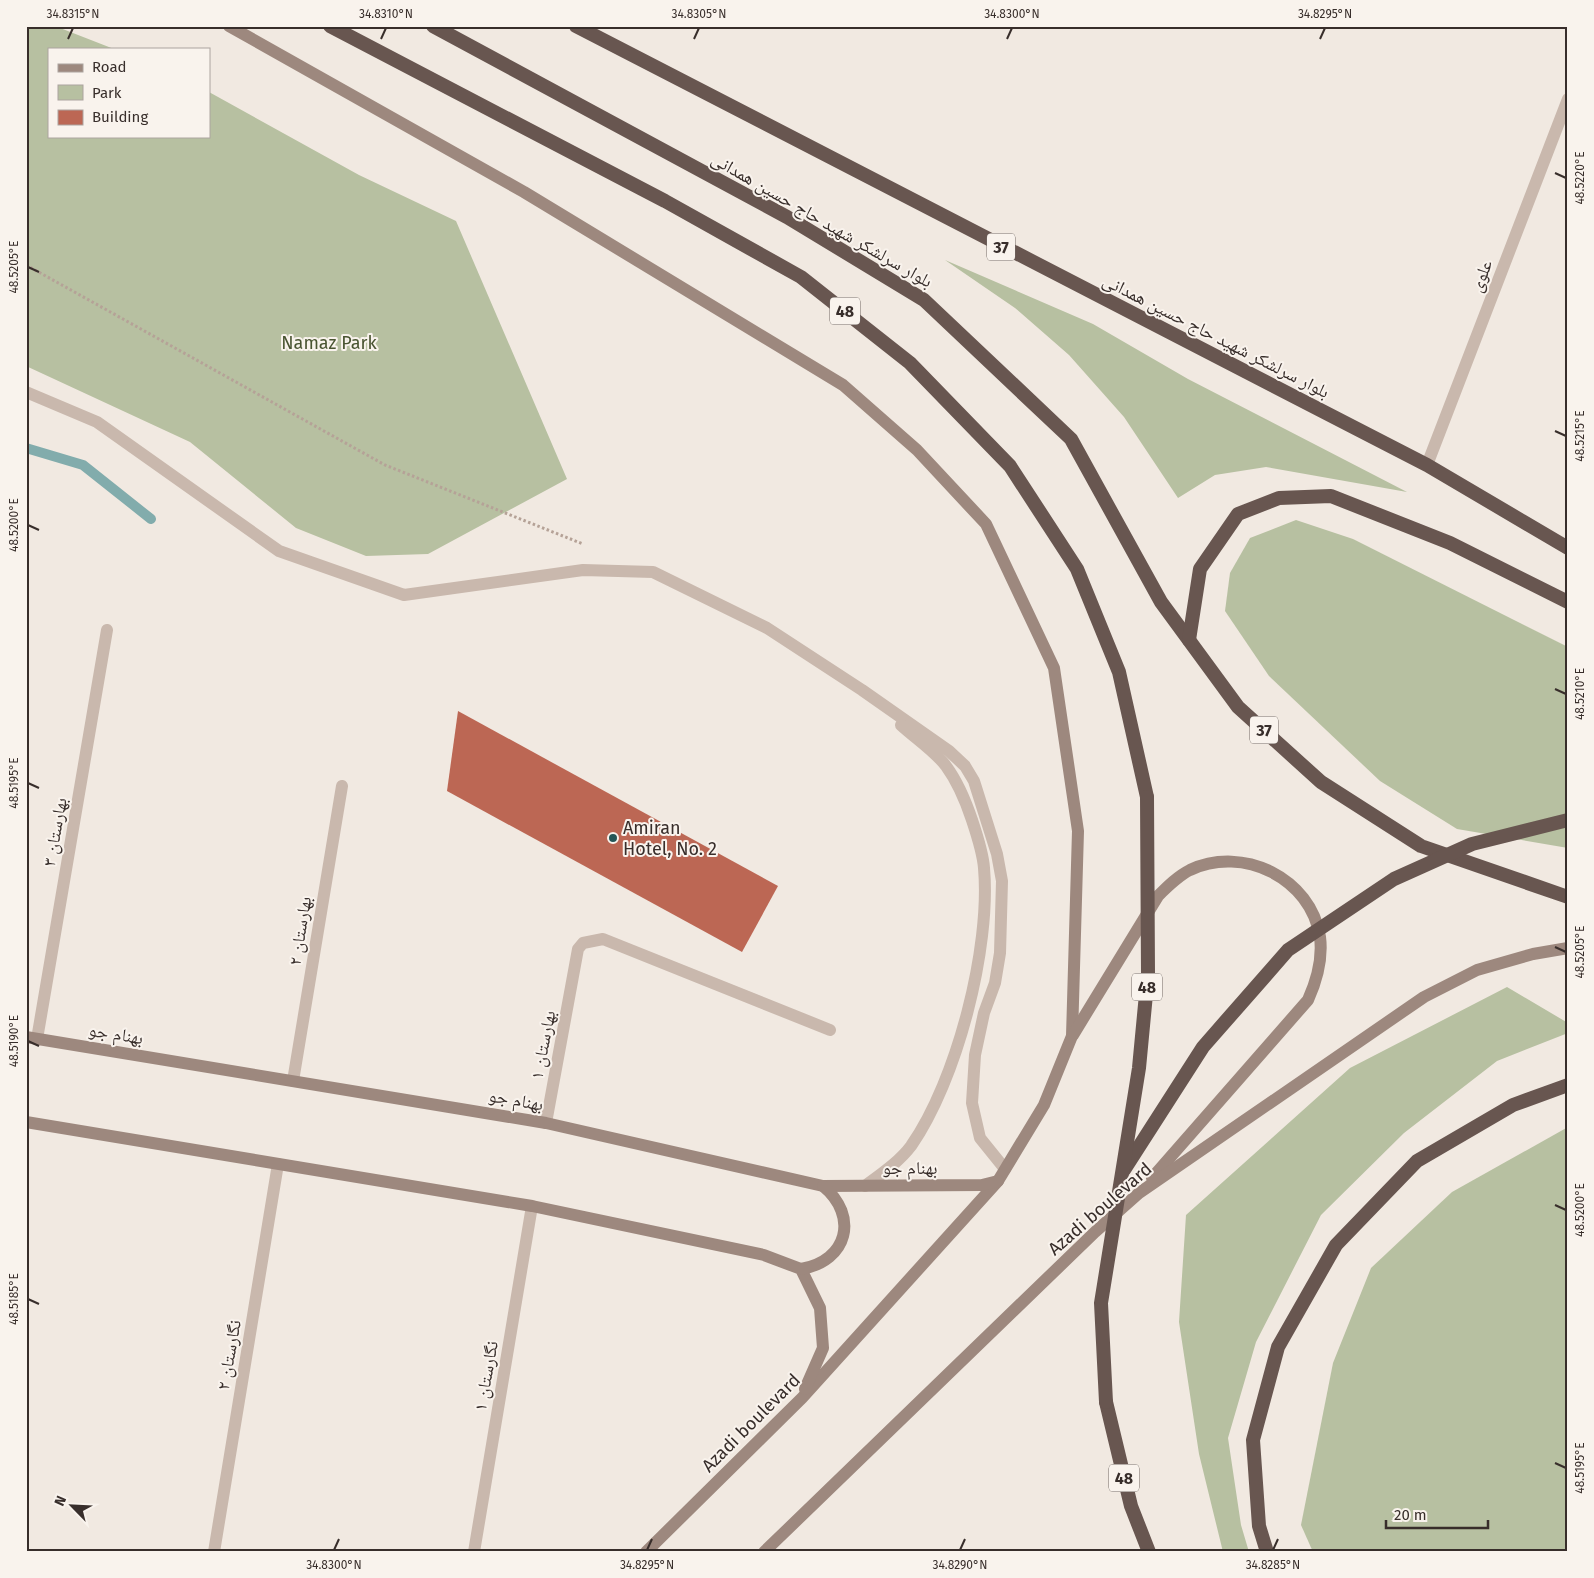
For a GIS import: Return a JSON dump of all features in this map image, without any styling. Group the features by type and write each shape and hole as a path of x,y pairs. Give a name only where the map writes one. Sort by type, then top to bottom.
{"highway":[{"name":"48","path":"330,26 665,201 801,277 910,364 1010,466 1077,569 1119,672 1147,797 1148,973 1139,1068 1101,1303 1106,1402 1131,1506 1149,1552"},
{"name":"بلوار سرلشکر شهید حاج حسین همدانی","path":"433,26 787,217 924,300 1071,439 1161,602 1238,707 1321,782 1422,846 1568,897"},
{"name":"بلوار سرلشکر شهید حاج حسین همدانی","path":"576,26 1427,465 1568,548"},
{"path":"1189,640 1200,569 1238,514 1279,498 1332,496 1450,543 1568,602"},
{"path":"1121,1174 1203,1047 1288,950 1394,879 1472,844 1568,820"},
{"path":"1267,1552 1258,1526 1252,1440 1278,1347 1336,1245 1417,1161 1513,1105 1568,1085"}],"main road":[{"path":"229,26 524,192 842,385 917,450 986,524 1054,668 1078,831 1072,1036"},
{"path":"1072,1036 1158,896 1172,882 1190,870 1209,864 1230,861 1270,870 1288,882 1303,898 1314,916 1320,937 1321,959 1317,980 1308,1000 1139,1193"},
{"name":"Azadi boulevard","path":"764,1552 1095,1232 1139,1193 1424,998 1477,970 1568,948"},
{"name":"Azadi boulevard","path":"646,1552 802,1398 998,1181 1044,1105 1072,1036"},
{"name":"بهنام جو","path":"32,1038 546,1123 823,1186 982,1185 998,1181"},
{"path":"26,1122 532,1206 764,1255 801,1268 815,1266 828,1259 838,1249 843,1236 845,1221 841,1208 834,1195 823,1186"},
{"path":"801,1268 820,1308 822,1348 802,1398"}],"street":[{"name":"علوی","path":"1427,465 1568,99"},
{"path":"26,392 96,422 279,551 404,595 583,570 653,572 767,628 862,690 949,751 965,766 981,797 997,854 1002,882 1000,953 995,983 984,1013 975,1054 972,1103 980,1138 1005,1169"},
{"name":"بهارستان ۳","path":"32,1038 108,630"},
{"path":"862,690 945,765 972,819 984,867 984,914 978,973 946,1076 930,1114 910,1147 888,1169 866,1186"},
{"name":"بهارستان ۲","path":"292,1081 342,786"},
{"name":"بهارستان ۱","path":"546,1123 575,974 578,949 582,943 603,939 830,1030"},
{"name":"نگارستان ۲","path":"214,1552 278,1164"},
{"name":"نگارستان ۱","path":"474,1552 532,1206"}],"path":[{"path":"26,265 385,465 588,546"}],"green space":[{"name":"Namaz Park","path":"26,26 55,26 111,48 48,48 48,138 210,138 210,93 359,175 456,221 567,479 428,554 366,556 296,528 190,442 26,366"},
{"path":"945,260 1093,324 1188,379 1407,492 1266,467 1215,475 1178,498 1124,417 1069,355 1015,308"},
{"path":"1296,520 1353,539 1568,647 1568,848 1457,829 1380,781 1269,676 1225,611 1230,573 1250,538"},
{"path":"1507,987 1568,1023 1568,1033 1497,1061 1404,1133 1321,1215 1256,1342 1228,1438 1241,1525 1249,1552 1223,1552 1199,1454 1179,1322 1186,1215 1350,1068"},
{"path":"1568,1127 1568,1552 1313,1552 1301,1525 1333,1363 1371,1268 1452,1192"}],"building":[{"name":"Amiran Hotel, No. 2","path":"458,711 778,886 742,952 447,791"}],"waterway":[{"path":"26,448 83,465 151,519"}],"place":[{"name":"Amiran Hotel, No. 2","path":"613,838"}]}
